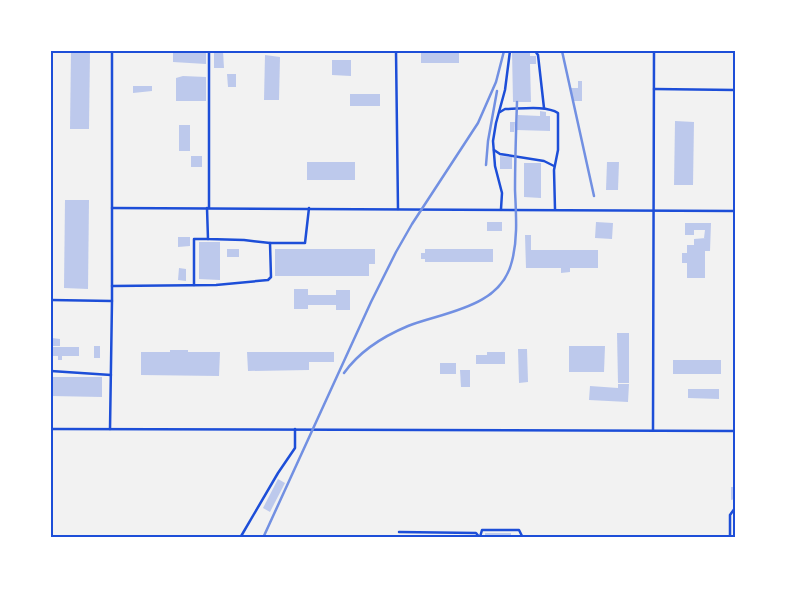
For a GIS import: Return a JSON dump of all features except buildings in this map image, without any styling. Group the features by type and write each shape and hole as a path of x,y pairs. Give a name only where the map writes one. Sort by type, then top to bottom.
{"lane":[{"path":"110,429 112,51"},
{"path":"208,239 209,51"},
{"path":"396,51 398,209"},
{"path":"501,209 502,193 495,166 494,132 505,90 510,51"},
{"path":"535,51 538,55 544,108"},
{"path":"653,430 654,51"},
{"path":"654,89 735,90"},
{"path":"499,113 506,109 544,108 558,113 558,150 554,166 555,209"},
{"path":"494,150 500,154 544,160 554,166"},
{"path":"112,208 735,211"},
{"path":"194,285 194,239 306,243 309,208"},
{"path":"112,286 216,285 268,280 271,278 270,242"},
{"path":"51,300 112,301"},
{"path":"51,371 111,374"},
{"path":"51,429 735,430"},
{"path":"240,538 295,448 295,429"},
{"path":"730,538 730,515 735,508"},
{"path":"480,538 482,530 519,530 523,538"},
{"path":"399,532 476,533 480,538"}],"railway":[{"path":"263,538 371,302 396,252 412,224 478,123 496,82 504,51"},
{"path":"562,51 594,196"},
{"path":"486,165 488,141 497,91"},
{"path":"344,373 357,358 381,340 408,326 454,312 484,299 506,277 512,261 516,235 517,102"}]}
